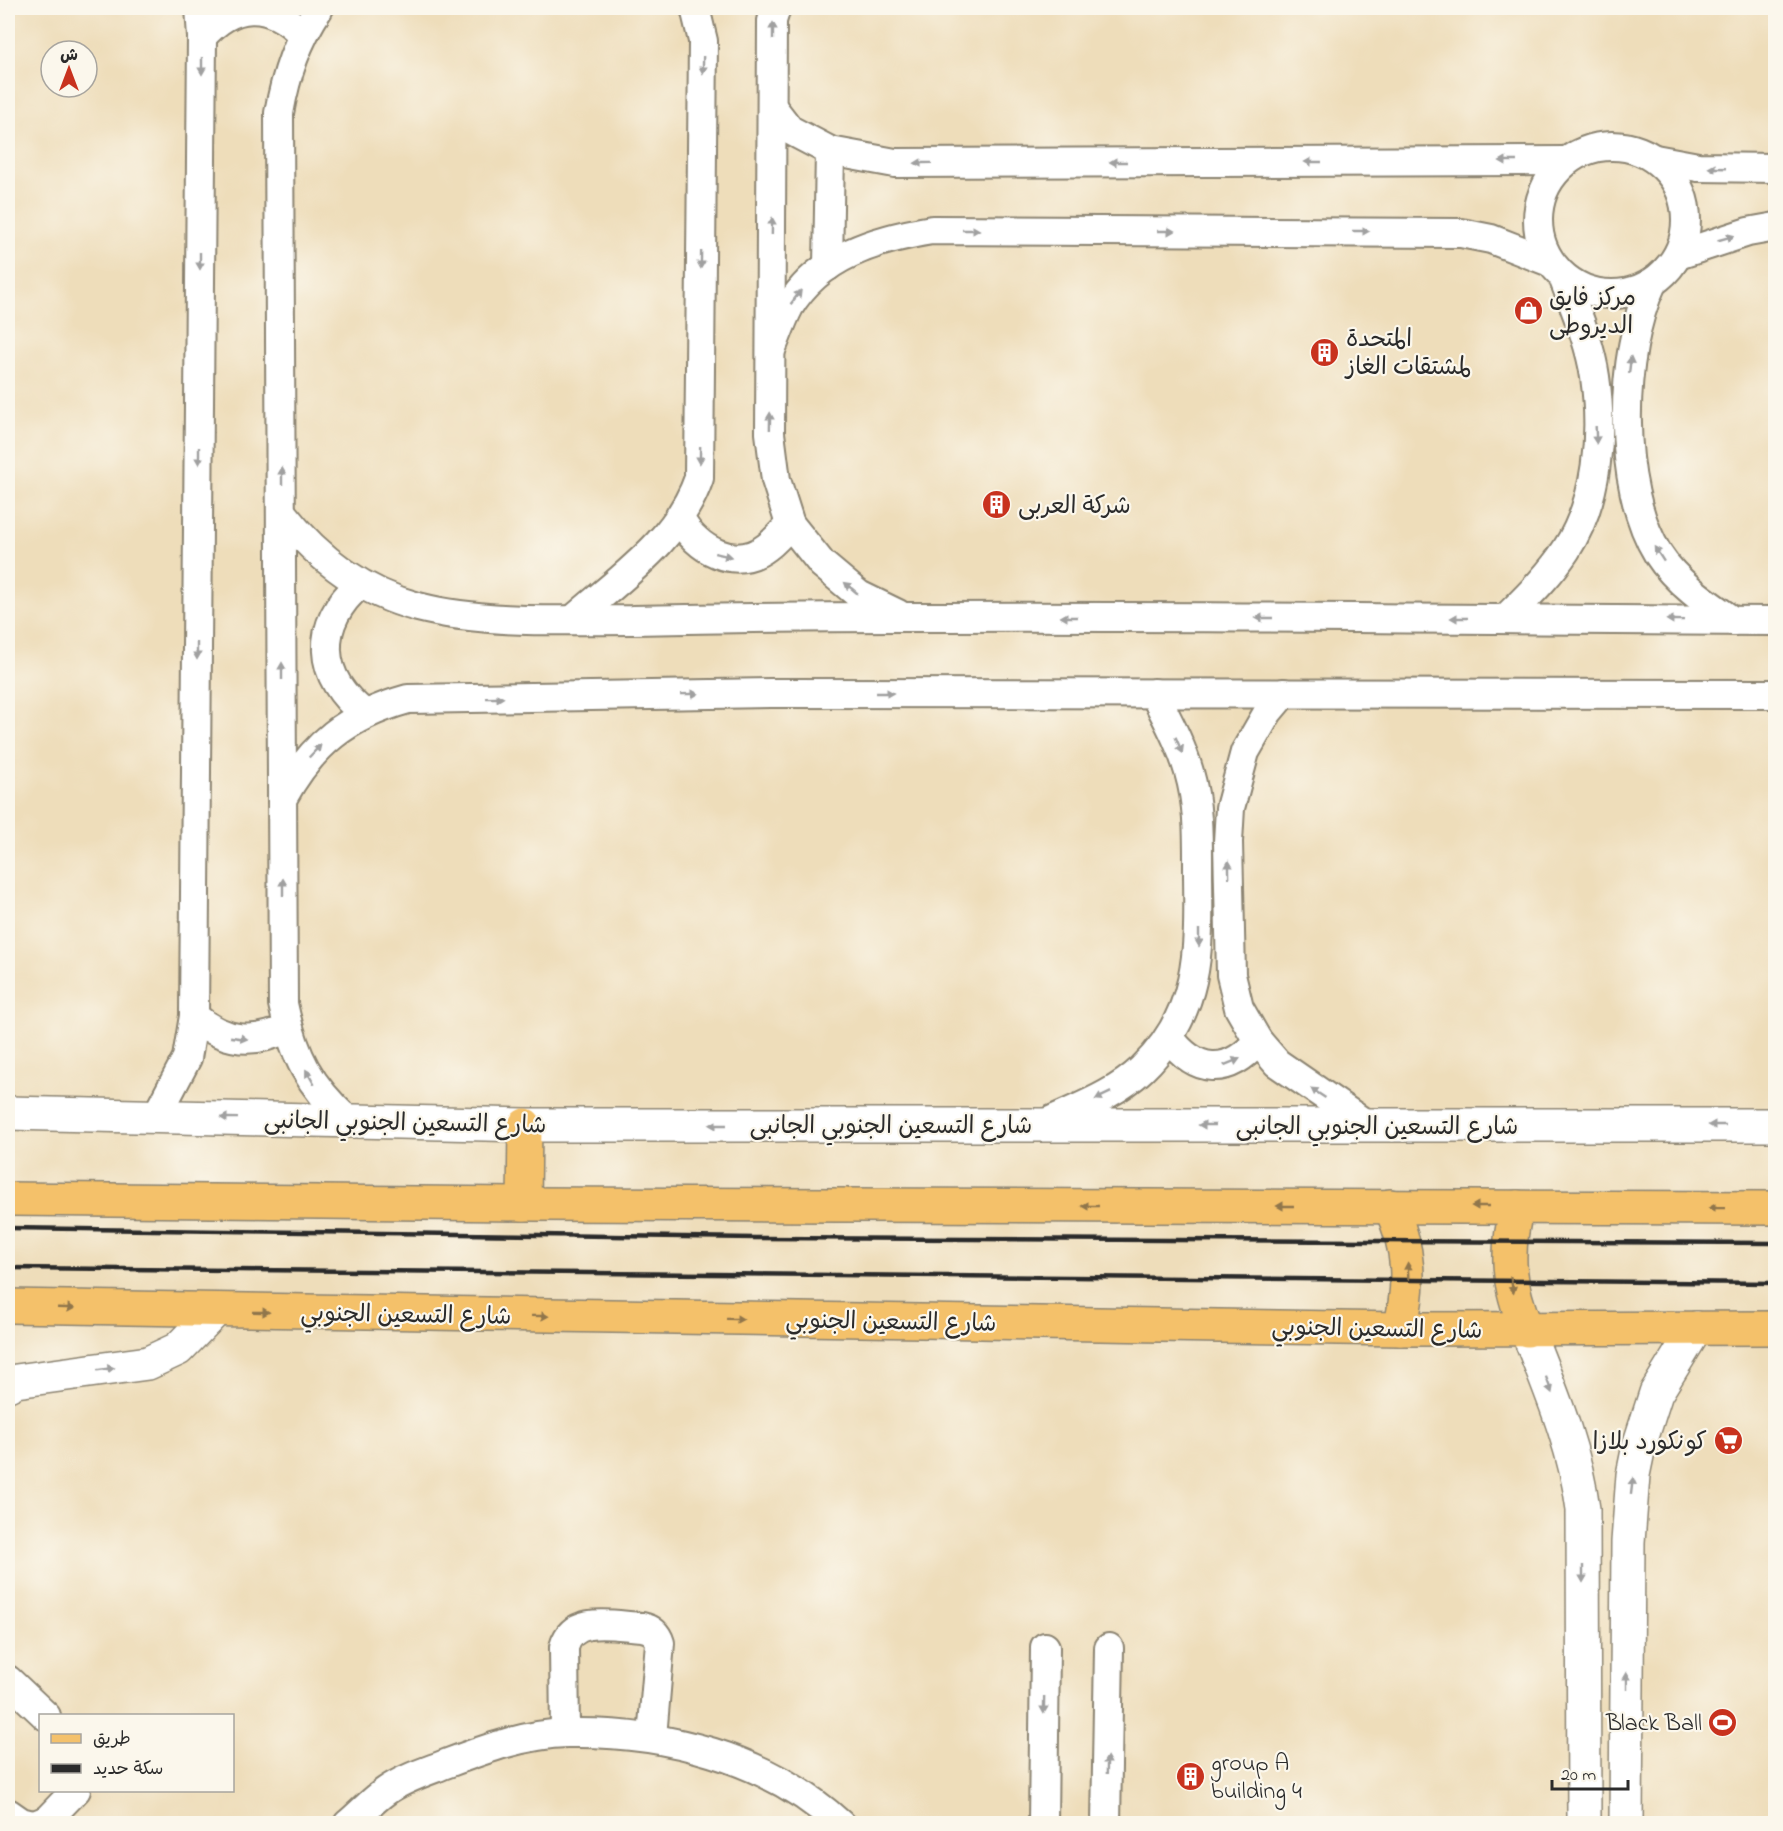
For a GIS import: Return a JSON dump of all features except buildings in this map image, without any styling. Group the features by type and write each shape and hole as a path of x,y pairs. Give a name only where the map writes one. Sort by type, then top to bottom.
{"main road":[{"path":"524,1204 525,1125"},
{"path":"8,1199 524,1204 1776,1208"},
{"path":"1390,1206 1402,1236 1409,1278 1400,1329"},
{"path":"1517,1207 1510,1236 1509,1268 1515,1300 1527,1330"},
{"name":"شارع التسعين الجنوبي","path":"8,1306 1400,1329 1776,1328"}],"street":[{"path":"156,1117 187,1058 194,1016 202,37 200,8"},
{"path":"319,8 302,34 286,77 279,113 283,1004 288,1028 306,1073 321,1096 348,1121"},
{"path":"573,620 658,544 680,519 692,500 699,478 703,41 695,8"},
{"path":"776,8 772,21 770,433 776,480 790,524 822,564 859,595 902,616"},
{"path":"202,37 213,24 227,15 252,9 276,13 291,22 302,34"},
{"path":"773,108 790,130 830,151 895,163 1566,161"},
{"path":"1505,619 1550,573 1567,548 1584,512 1597,463 1595,378 1582,327 1539,236 1538,208 1548,183 1566,161 1587,150 1610,146 1634,149 1655,159 1698,167 1776,168"},
{"path":"828,266 830,151"},
{"path":"771,350 789,307 810,279 847,254 888,237 932,230 1461,233 1491,239 1556,269 1583,289 1607,295 1630,292 1652,283 1667,270 1678,255 1685,234 1686,213 1681,193 1671,174 1655,159"},
{"path":"1678,255 1748,232 1776,227"},
{"path":"1652,283 1642,305 1629,372 1629,463 1634,495 1643,526 1659,555 1680,580 1733,621"},
{"path":"282,513 317,553 360,584 390,598 421,608 485,616 573,620 902,616 1776,621"},
{"path":"680,519 688,535 701,547 716,554 733,557 750,555 766,548 790,524"},
{"path":"360,584 338,606 331,620 326,651 329,666 338,687 352,704 365,714"},
{"path":"282,799 309,756 327,738 365,714 408,699 771,693 1776,694"},
{"path":"1042,1125 1114,1091 1142,1070 1169,1037 1182,1015 1193,982 1199,948 1198,822 1191,780 1181,747 1154,693"},
{"path":"1284,693 1255,733 1238,773 1230,808 1228,842 1231,975 1239,1008 1258,1041 1277,1063 1367,1125"},
{"path":"194,1016 218,1033 246,1040 261,1039 288,1028"},
{"path":"1169,1037 1182,1055 1201,1065 1223,1066 1244,1058 1258,1041"},
{"name":"شارع التسعين الجنوبي الجانبى","path":"8,1113 525,1125 1776,1125"},
{"path":"8,1385 16,1381 148,1363 178,1349 215,1311"},
{"path":"1626,1824 1628,1542 1633,1475 1639,1446 1656,1393 1696,1328"},
{"path":"1527,1330 1569,1439 1579,1472 1583,1509 1584,1824"},
{"path":"565,1733 564,1647 567,1636 575,1628 585,1625 642,1627 651,1629 660,1643 652,1737"},
{"path":"1043,1824 1045,1647"},
{"path":"1106,1824 1109,1648"},
{"path":"8,1680 44,1714"},
{"path":"348,1824 387,1790 429,1770 494,1745 565,1733 652,1737 714,1752 774,1778 828,1812 840,1824"},
{"path":"8,1813 21,1822 29,1824"}],"railway":[{"path":"8,1228 756,1238 1776,1243"},
{"path":"8,1268 1776,1283"}],"place":[{"name":"مركز فايق الديروطى","path":"1528,311"},
{"name":"المتحدة لمشتقات الغاز","path":"1325,352"},
{"name":"شركة العربى","path":"997,505"},
{"name":"كونكورد بلازا","path":"1728,1441"},
{"name":"Black Ball","path":"1723,1722"},
{"name":"group A building 4","path":"1190,1776"}]}
